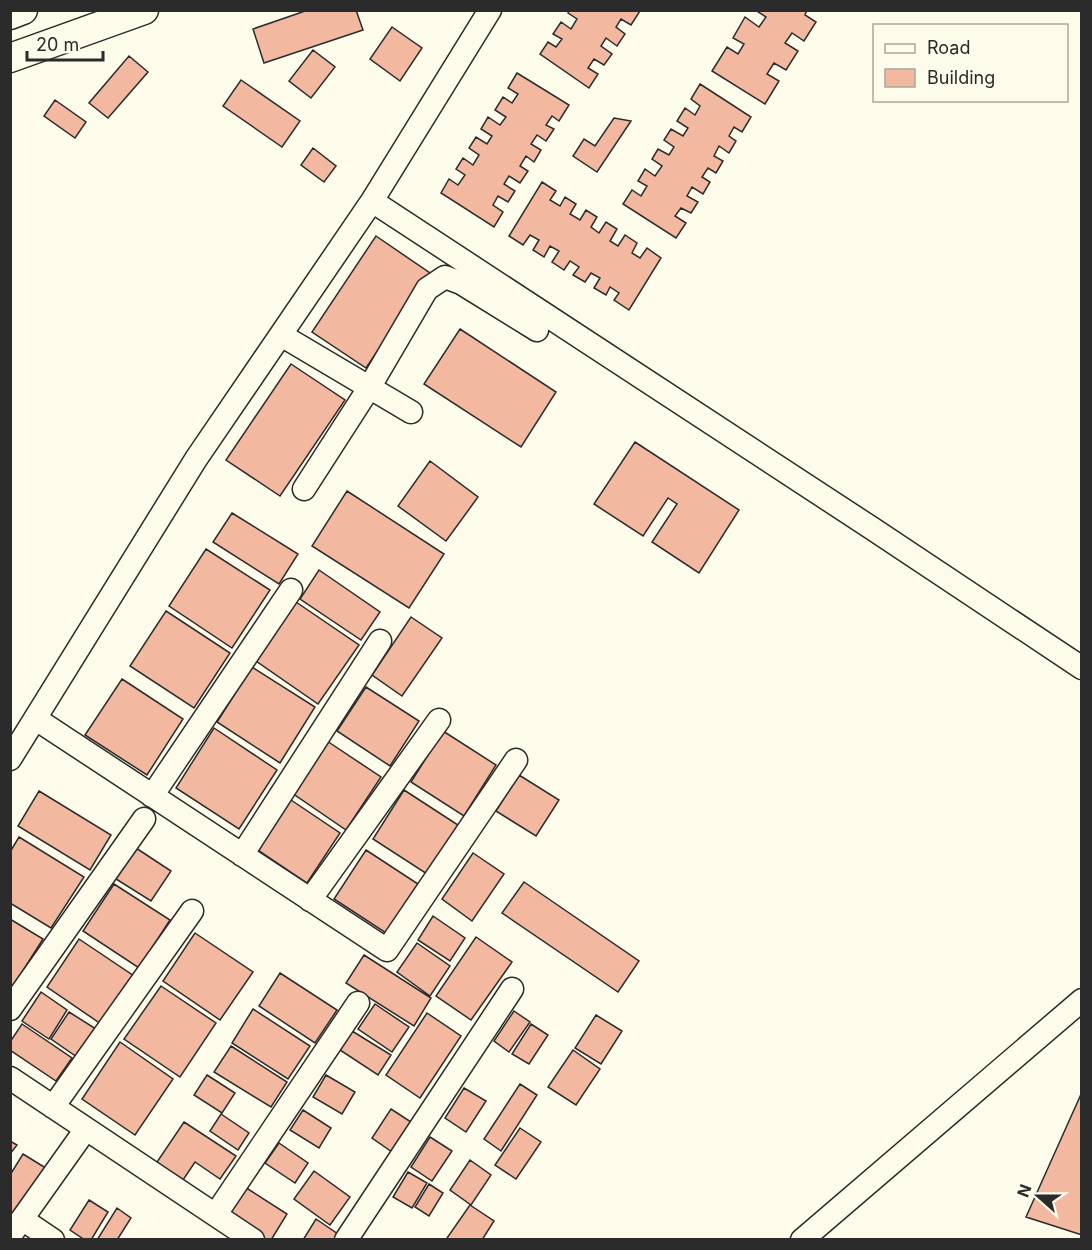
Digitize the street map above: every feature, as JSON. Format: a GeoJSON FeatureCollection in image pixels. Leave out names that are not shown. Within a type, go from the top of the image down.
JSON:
{"type":"FeatureCollection","features":[{"type":"Feature","properties":{"kind":"street"},"geometry":{"type":"LineString","coordinates":[[10,15],[23,10]]}},
{"type":"Feature","properties":{"kind":"street"},"geometry":{"type":"LineString","coordinates":[[10,58],[144,10]]}},
{"type":"Feature","properties":{"kind":"street"},"geometry":{"type":"LineString","coordinates":[[10,759],[196,459],[372,201],[490,10]]}},
{"type":"Feature","properties":{"kind":"street"},"geometry":{"type":"LineString","coordinates":[[372,201],[1082,668]]}},
{"type":"Feature","properties":{"kind":"street"},"geometry":{"type":"LineString","coordinates":[[304,489],[369,388],[427,289],[445,277],[461,283],[537,330]]}},
{"type":"Feature","properties":{"kind":"street"},"geometry":{"type":"LineString","coordinates":[[281,335],[411,412]]}},
{"type":"Feature","properties":{"kind":"street"},"geometry":{"type":"LineString","coordinates":[[152,796],[291,590]]}},
{"type":"Feature","properties":{"kind":"street"},"geometry":{"type":"LineString","coordinates":[[242,855],[380,641]]}},
{"type":"Feature","properties":{"kind":"street"},"geometry":{"type":"LineString","coordinates":[[36,719],[387,950],[516,760]]}},
{"type":"Feature","properties":{"kind":"street"},"geometry":{"type":"LineString","coordinates":[[310,900],[439,720]]}},
{"type":"Feature","properties":{"kind":"street"},"geometry":{"type":"LineString","coordinates":[[10,1009],[144,819]]}},
{"type":"Feature","properties":{"kind":"street"},"geometry":{"type":"LineString","coordinates":[[53,1107],[192,911]]}},
{"type":"Feature","properties":{"kind":"street"},"geometry":{"type":"LineString","coordinates":[[346,1239],[512,989]]}},
{"type":"Feature","properties":{"kind":"street"},"geometry":{"type":"LineString","coordinates":[[802,1239],[1082,1000]]}},
{"type":"Feature","properties":{"kind":"street"},"geometry":{"type":"LineString","coordinates":[[216,1214],[358,1003]]}},
{"type":"Feature","properties":{"kind":"street"},"geometry":{"type":"LineString","coordinates":[[10,1078],[253,1239]]}},
{"type":"Feature","properties":{"kind":"street"},"geometry":{"type":"LineString","coordinates":[[53,1239],[16,1228],[86,1128]]}},
{"type":"Feature","properties":{"kind":"building"},"geometry":{"type":"Polygon","coordinates":[[[308,10],[356,10],[363,30],[264,63],[253,29],[308,10]]]}},
{"type":"Feature","properties":{"kind":"building"},"geometry":{"type":"Polygon","coordinates":[[[569,10],[640,11],[631,25],[621,19],[616,27],[625,34],[617,46],[606,38],[601,46],[612,54],[604,65],[594,59],[588,68],[598,74],[589,88],[540,54],[548,42],[556,47],[562,39],[553,34],[561,22],[571,29],[577,19],[568,13],[569,10]]]}},
{"type":"Feature","properties":{"kind":"building"},"geometry":{"type":"Polygon","coordinates":[[[755,10],[807,10],[805,15],[816,22],[804,41],[792,33],[785,43],[798,51],[786,70],[774,63],[767,74],[779,81],[765,104],[712,71],[727,47],[738,54],[744,44],[733,38],[745,17],[759,27],[766,17],[755,10]]]}},
{"type":"Feature","properties":{"kind":"building"},"geometry":{"type":"Polygon","coordinates":[[[392,27],[422,48],[400,81],[370,59],[392,27]]]}},
{"type":"Feature","properties":{"kind":"building"},"geometry":{"type":"Polygon","coordinates":[[[313,50],[335,67],[311,98],[289,81],[313,50]]]}},
{"type":"Feature","properties":{"kind":"building"},"geometry":{"type":"Polygon","coordinates":[[[129,56],[148,72],[108,118],[89,103],[129,56]]]}},
{"type":"Feature","properties":{"kind":"building"},"geometry":{"type":"Polygon","coordinates":[[[517,73],[569,105],[559,121],[552,116],[546,125],[554,129],[546,141],[537,135],[531,144],[541,150],[534,162],[526,156],[520,166],[528,171],[520,183],[509,176],[504,184],[515,191],[508,202],[498,196],[493,205],[503,212],[494,227],[441,193],[449,179],[458,185],[465,175],[456,169],[463,158],[473,165],[479,155],[469,148],[476,137],[487,144],[492,136],[481,129],[488,117],[500,125],[506,117],[495,110],[503,97],[512,103],[518,94],[508,88],[517,73]]]}},
{"type":"Feature","properties":{"kind":"building"},"geometry":{"type":"Polygon","coordinates":[[[241,80],[300,121],[282,147],[223,106],[241,80]]]}},
{"type":"Feature","properties":{"kind":"building"},"geometry":{"type":"Polygon","coordinates":[[[700,84],[751,117],[742,132],[734,127],[729,136],[736,141],[729,153],[719,146],[714,156],[723,161],[716,173],[708,168],[702,177],[710,182],[703,194],[692,187],[687,196],[698,202],[691,213],[681,208],[675,216],[686,223],[676,238],[623,204],[632,190],[641,196],[647,186],[638,181],[645,169],[655,176],[662,166],[652,159],[658,149],[669,155],[674,147],[664,140],[671,129],[683,136],[688,128],[677,121],[685,108],[695,115],[700,106],[691,99],[700,84]]]}},
{"type":"Feature","properties":{"kind":"building"},"geometry":{"type":"Polygon","coordinates":[[[55,100],[86,122],[75,138],[44,116],[55,100]]]}},
{"type":"Feature","properties":{"kind":"building"},"geometry":{"type":"Polygon","coordinates":[[[614,118],[631,121],[597,172],[573,156],[584,139],[595,146],[614,118]]]}},
{"type":"Feature","properties":{"kind":"building"},"geometry":{"type":"Polygon","coordinates":[[[313,148],[336,166],[324,182],[301,165],[313,148]]]}},
{"type":"Feature","properties":{"kind":"building"},"geometry":{"type":"Polygon","coordinates":[[[542,182],[556,191],[550,200],[560,206],[565,197],[576,204],[570,214],[580,220],[586,210],[597,217],[591,227],[599,233],[606,222],[617,229],[610,241],[618,246],[625,235],[637,243],[632,253],[640,258],[647,248],[661,258],[629,310],[614,300],[619,293],[610,287],[606,295],[594,288],[600,278],[591,273],[585,282],[573,275],[579,267],[570,261],[564,270],[552,262],[559,251],[550,246],[544,257],[533,250],[539,240],[530,235],[523,245],[509,236],[542,182]]]}},
{"type":"Feature","properties":{"kind":"building"},"geometry":{"type":"Polygon","coordinates":[[[376,236],[430,273],[366,368],[312,332],[376,236]]]}},
{"type":"Feature","properties":{"kind":"building"},"geometry":{"type":"Polygon","coordinates":[[[460,329],[556,392],[521,447],[424,384],[460,329]]]}},
{"type":"Feature","properties":{"kind":"building"},"geometry":{"type":"Polygon","coordinates":[[[291,364],[345,400],[280,496],[226,460],[291,364]]]}},
{"type":"Feature","properties":{"kind":"building"},"geometry":{"type":"Polygon","coordinates":[[[635,442],[739,510],[699,573],[652,542],[677,504],[668,498],[643,536],[594,504],[635,442]]]}},
{"type":"Feature","properties":{"kind":"building"},"geometry":{"type":"Polygon","coordinates":[[[430,461],[478,497],[446,541],[398,506],[430,461]]]}},
{"type":"Feature","properties":{"kind":"building"},"geometry":{"type":"Polygon","coordinates":[[[347,491],[444,554],[409,608],[312,546],[347,491]]]}},
{"type":"Feature","properties":{"kind":"building"},"geometry":{"type":"Polygon","coordinates":[[[232,513],[298,554],[279,584],[213,542],[232,513]]]}},
{"type":"Feature","properties":{"kind":"building"},"geometry":{"type":"Polygon","coordinates":[[[206,549],[270,590],[232,648],[169,606],[206,549]]]}},
{"type":"Feature","properties":{"kind":"building"},"geometry":{"type":"Polygon","coordinates":[[[319,570],[380,612],[361,640],[300,599],[319,570]]]}},
{"type":"Feature","properties":{"kind":"building"},"geometry":{"type":"Polygon","coordinates":[[[296,602],[359,645],[318,704],[256,661],[296,602]]]}},
{"type":"Feature","properties":{"kind":"building"},"geometry":{"type":"Polygon","coordinates":[[[166,611],[230,653],[194,708],[130,666],[166,611]]]}},
{"type":"Feature","properties":{"kind":"building"},"geometry":{"type":"Polygon","coordinates":[[[411,617],[442,638],[402,696],[372,675],[411,617]]]}},
{"type":"Feature","properties":{"kind":"building"},"geometry":{"type":"Polygon","coordinates":[[[252,667],[315,707],[280,763],[217,722],[252,667]]]}},
{"type":"Feature","properties":{"kind":"building"},"geometry":{"type":"Polygon","coordinates":[[[122,679],[183,719],[147,775],[85,735],[122,679]]]}},
{"type":"Feature","properties":{"kind":"building"},"geometry":{"type":"Polygon","coordinates":[[[366,687],[419,721],[390,766],[337,731],[366,687]]]}},
{"type":"Feature","properties":{"kind":"building"},"geometry":{"type":"Polygon","coordinates":[[[214,728],[277,770],[239,829],[176,788],[214,728]]]}},
{"type":"Feature","properties":{"kind":"building"},"geometry":{"type":"Polygon","coordinates":[[[443,731],[496,765],[464,816],[411,782],[443,731]]]}},
{"type":"Feature","properties":{"kind":"building"},"geometry":{"type":"Polygon","coordinates":[[[327,741],[381,777],[346,830],[292,793],[327,741]]]}},
{"type":"Feature","properties":{"kind":"building"},"geometry":{"type":"Polygon","coordinates":[[[519,775],[559,800],[536,836],[496,811],[519,775]]]}},
{"type":"Feature","properties":{"kind":"building"},"geometry":{"type":"Polygon","coordinates":[[[404,790],[458,825],[427,874],[373,839],[404,790]]]}},
{"type":"Feature","properties":{"kind":"building"},"geometry":{"type":"Polygon","coordinates":[[[39,791],[111,835],[90,870],[18,826],[39,791]]]}},
{"type":"Feature","properties":{"kind":"building"},"geometry":{"type":"Polygon","coordinates":[[[288,798],[340,833],[307,883],[255,848],[288,798]]]}},
{"type":"Feature","properties":{"kind":"building"},"geometry":{"type":"Polygon","coordinates":[[[19,837],[84,877],[51,928],[10,903],[10,852],[19,837]]]}},
{"type":"Feature","properties":{"kind":"building"},"geometry":{"type":"Polygon","coordinates":[[[136,848],[171,871],[151,901],[116,879],[136,848]]]}},
{"type":"Feature","properties":{"kind":"building"},"geometry":{"type":"Polygon","coordinates":[[[366,850],[418,884],[386,933],[334,899],[366,850]]]}},
{"type":"Feature","properties":{"kind":"building"},"geometry":{"type":"Polygon","coordinates":[[[473,853],[504,874],[472,921],[442,899],[473,853]]]}},
{"type":"Feature","properties":{"kind":"building"},"geometry":{"type":"Polygon","coordinates":[[[524,882],[639,961],[618,992],[502,913],[524,882]]]}},
{"type":"Feature","properties":{"kind":"building"},"geometry":{"type":"Polygon","coordinates":[[[114,884],[170,920],[139,968],[83,931],[114,884]]]}},
{"type":"Feature","properties":{"kind":"building"},"geometry":{"type":"Polygon","coordinates":[[[433,916],[465,938],[450,961],[418,940],[433,916]]]}},
{"type":"Feature","properties":{"kind":"building"},"geometry":{"type":"Polygon","coordinates":[[[10,919],[43,939],[10,991],[10,919]]]}},
{"type":"Feature","properties":{"kind":"building"},"geometry":{"type":"Polygon","coordinates":[[[195,933],[253,972],[220,1020],[163,981],[195,933]]]}},
{"type":"Feature","properties":{"kind":"building"},"geometry":{"type":"Polygon","coordinates":[[[476,937],[512,962],[471,1020],[436,996],[476,937]]]}},
{"type":"Feature","properties":{"kind":"building"},"geometry":{"type":"Polygon","coordinates":[[[79,939],[134,976],[101,1024],[47,987],[79,939]]]}},
{"type":"Feature","properties":{"kind":"building"},"geometry":{"type":"Polygon","coordinates":[[[417,943],[450,966],[430,996],[397,972],[417,943]]]}},
{"type":"Feature","properties":{"kind":"building"},"geometry":{"type":"Polygon","coordinates":[[[364,955],[431,998],[414,1026],[346,983],[364,955]]]}},
{"type":"Feature","properties":{"kind":"building"},"geometry":{"type":"Polygon","coordinates":[[[280,973],[337,1010],[315,1043],[259,1006],[280,973]]]}},
{"type":"Feature","properties":{"kind":"building"},"geometry":{"type":"Polygon","coordinates":[[[161,986],[216,1023],[180,1077],[124,1039],[161,986]]]}},
{"type":"Feature","properties":{"kind":"building"},"geometry":{"type":"Polygon","coordinates":[[[41,992],[67,1010],[49,1039],[22,1021],[41,992]]]}},
{"type":"Feature","properties":{"kind":"building"},"geometry":{"type":"Polygon","coordinates":[[[375,1004],[409,1027],[392,1052],[358,1029],[375,1004]]]}},
{"type":"Feature","properties":{"kind":"building"},"geometry":{"type":"Polygon","coordinates":[[[253,1009],[310,1046],[288,1079],[232,1043],[253,1009]]]}},
{"type":"Feature","properties":{"kind":"building"},"geometry":{"type":"Polygon","coordinates":[[[514,1011],[530,1022],[509,1052],[494,1041],[514,1011]]]}},
{"type":"Feature","properties":{"kind":"building"},"geometry":{"type":"Polygon","coordinates":[[[69,1012],[96,1029],[77,1057],[51,1039],[69,1012]]]}},
{"type":"Feature","properties":{"kind":"building"},"geometry":{"type":"Polygon","coordinates":[[[427,1013],[461,1036],[420,1098],[386,1075],[427,1013]]]}},
{"type":"Feature","properties":{"kind":"building"},"geometry":{"type":"Polygon","coordinates":[[[596,1015],[622,1031],[601,1064],[575,1048],[596,1015]]]}},
{"type":"Feature","properties":{"kind":"building"},"geometry":{"type":"Polygon","coordinates":[[[22,1024],[72,1058],[56,1081],[10,1050],[10,1042],[22,1024]]]}},
{"type":"Feature","properties":{"kind":"building"},"geometry":{"type":"Polygon","coordinates":[[[531,1024],[548,1035],[529,1064],[512,1054],[531,1024]]]}},
{"type":"Feature","properties":{"kind":"building"},"geometry":{"type":"Polygon","coordinates":[[[352,1031],[391,1055],[378,1075],[340,1050],[352,1031]]]}},
{"type":"Feature","properties":{"kind":"building"},"geometry":{"type":"Polygon","coordinates":[[[120,1042],[173,1079],[135,1135],[82,1099],[120,1042]]]}},
{"type":"Feature","properties":{"kind":"building"},"geometry":{"type":"Polygon","coordinates":[[[231,1046],[287,1082],[271,1107],[214,1072],[231,1046]]]}},
{"type":"Feature","properties":{"kind":"building"},"geometry":{"type":"Polygon","coordinates":[[[573,1050],[600,1069],[576,1105],[548,1087],[573,1050]]]}},
{"type":"Feature","properties":{"kind":"building"},"geometry":{"type":"Polygon","coordinates":[[[207,1075],[235,1093],[222,1113],[194,1095],[207,1075]]]}},
{"type":"Feature","properties":{"kind":"building"},"geometry":{"type":"Polygon","coordinates":[[[326,1075],[355,1092],[342,1114],[313,1097],[326,1075]]]}},
{"type":"Feature","properties":{"kind":"building"},"geometry":{"type":"Polygon","coordinates":[[[520,1084],[537,1095],[501,1151],[484,1139],[520,1084]]]}},
{"type":"Feature","properties":{"kind":"building"},"geometry":{"type":"Polygon","coordinates":[[[464,1088],[486,1101],[466,1132],[445,1118],[464,1088]]]}},
{"type":"Feature","properties":{"kind":"building"},"geometry":{"type":"Polygon","coordinates":[[[1082,1092],[1082,1235],[1026,1217],[1082,1092]]]}},
{"type":"Feature","properties":{"kind":"building"},"geometry":{"type":"Polygon","coordinates":[[[391,1109],[411,1122],[392,1152],[372,1138],[391,1109]]]}},
{"type":"Feature","properties":{"kind":"building"},"geometry":{"type":"Polygon","coordinates":[[[303,1110],[331,1128],[319,1148],[290,1130],[303,1110]]]}},
{"type":"Feature","properties":{"kind":"building"},"geometry":{"type":"Polygon","coordinates":[[[221,1114],[249,1133],[238,1150],[210,1131],[221,1114]]]}},
{"type":"Feature","properties":{"kind":"building"},"geometry":{"type":"Polygon","coordinates":[[[184,1122],[236,1156],[220,1179],[195,1162],[181,1183],[155,1165],[184,1122]]]}},
{"type":"Feature","properties":{"kind":"building"},"geometry":{"type":"Polygon","coordinates":[[[520,1128],[541,1142],[516,1179],[495,1165],[520,1128]]]}},
{"type":"Feature","properties":{"kind":"building"},"geometry":{"type":"Polygon","coordinates":[[[430,1137],[452,1151],[432,1181],[411,1167],[430,1137]]]}},
{"type":"Feature","properties":{"kind":"building"},"geometry":{"type":"Polygon","coordinates":[[[10,1141],[17,1145],[10,1154],[10,1141]]]}},
{"type":"Feature","properties":{"kind":"building"},"geometry":{"type":"Polygon","coordinates":[[[279,1143],[308,1163],[295,1183],[265,1163],[279,1143]]]}},
{"type":"Feature","properties":{"kind":"building"},"geometry":{"type":"Polygon","coordinates":[[[23,1154],[49,1170],[10,1222],[10,1175],[23,1154]]]}},
{"type":"Feature","properties":{"kind":"building"},"geometry":{"type":"Polygon","coordinates":[[[470,1160],[491,1175],[471,1205],[450,1190],[470,1160]]]}},
{"type":"Feature","properties":{"kind":"building"},"geometry":{"type":"Polygon","coordinates":[[[314,1171],[350,1197],[330,1225],[294,1199],[314,1171]]]}},
{"type":"Feature","properties":{"kind":"building"},"geometry":{"type":"Polygon","coordinates":[[[408,1172],[427,1183],[412,1208],[393,1197],[408,1172]]]}},
{"type":"Feature","properties":{"kind":"building"},"geometry":{"type":"Polygon","coordinates":[[[429,1184],[443,1193],[429,1216],[415,1207],[429,1184]]]}},
{"type":"Feature","properties":{"kind":"building"},"geometry":{"type":"Polygon","coordinates":[[[245,1187],[287,1214],[271,1240],[263,1240],[226,1216],[245,1187]]]}},
{"type":"Feature","properties":{"kind":"building"},"geometry":{"type":"Polygon","coordinates":[[[89,1200],[108,1212],[91,1240],[85,1240],[70,1230],[89,1200]]]}},
{"type":"Feature","properties":{"kind":"building"},"geometry":{"type":"Polygon","coordinates":[[[470,1205],[494,1221],[482,1240],[450,1240],[447,1238],[470,1205]]]}},
{"type":"Feature","properties":{"kind":"building"},"geometry":{"type":"Polygon","coordinates":[[[117,1208],[131,1218],[117,1240],[97,1240],[117,1208]]]}},
{"type":"Feature","properties":{"kind":"building"},"geometry":{"type":"Polygon","coordinates":[[[316,1219],[338,1234],[335,1240],[303,1240],[316,1219]]]}}]}
